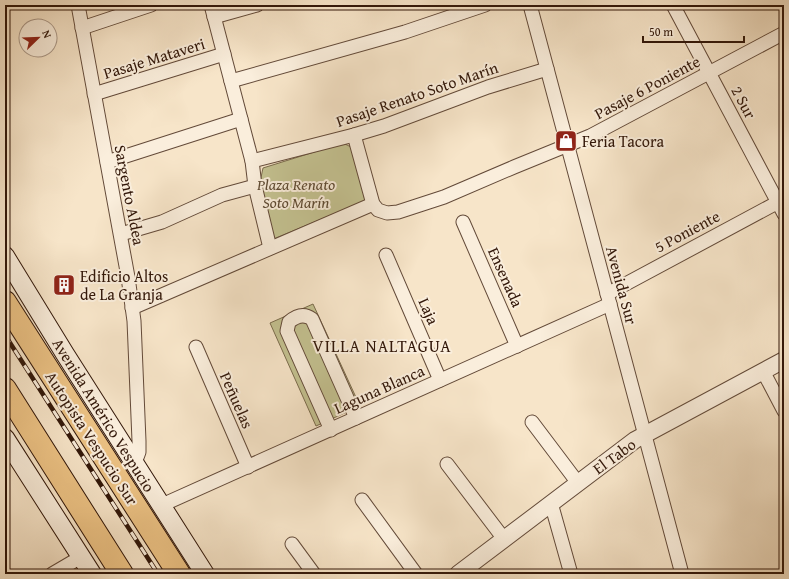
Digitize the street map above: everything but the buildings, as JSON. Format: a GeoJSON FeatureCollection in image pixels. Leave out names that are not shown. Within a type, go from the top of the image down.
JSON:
{"type":"FeatureCollection","features":[{"type":"Feature","properties":{"kind":"highway","name":"Autopista Vespucio Sur"},"geometry":{"type":"LineString","coordinates":[[5,302],[179,574]]}},
{"type":"Feature","properties":{"kind":"highway"},"geometry":{"type":"LineString","coordinates":[[5,389],[122,574]]}},
{"type":"Feature","properties":{"kind":"main road","name":"Avenida Américo Vespucio"},"geometry":{"type":"LineString","coordinates":[[5,256],[204,574]]}},
{"type":"Feature","properties":{"kind":"main road"},"geometry":{"type":"LineString","coordinates":[[5,438],[92,574]]}},
{"type":"Feature","properties":{"kind":"street","name":"Sargento Aldea"},"geometry":{"type":"LineString","coordinates":[[78,5],[121,234],[132,308],[139,445],[139,452],[135,463]]}},
{"type":"Feature","properties":{"kind":"street"},"geometry":{"type":"LineString","coordinates":[[82,28],[151,5]]}},
{"type":"Feature","properties":{"kind":"street","name":"Pasaje Mataveri"},"geometry":{"type":"LineString","coordinates":[[212,11],[257,5]]}},
{"type":"Feature","properties":{"kind":"street"},"geometry":{"type":"LineString","coordinates":[[231,82],[406,32],[485,5]]}},
{"type":"Feature","properties":{"kind":"street","name":"Avenida Sur"},"geometry":{"type":"LineString","coordinates":[[530,5],[682,574]]}},
{"type":"Feature","properties":{"kind":"street","name":"2 Sur"},"geometry":{"type":"LineString","coordinates":[[673,5],[709,73],[781,201],[784,214]]}},
{"type":"Feature","properties":{"kind":"street"},"geometry":{"type":"LineString","coordinates":[[212,11],[252,161],[255,186],[270,248]]}},
{"type":"Feature","properties":{"kind":"street","name":"Pasaje 6 Poniente"},"geometry":{"type":"LineString","coordinates":[[373,204],[378,210],[387,214],[430,202],[567,146],[590,136],[784,33]]}},
{"type":"Feature","properties":{"kind":"street","name":"Pasaje Mataveri"},"geometry":{"type":"LineString","coordinates":[[94,94],[224,54]]}},
{"type":"Feature","properties":{"kind":"street","name":"Pasaje Renato Soto Marín"},"geometry":{"type":"LineString","coordinates":[[252,161],[354,135],[401,121],[488,87],[547,69]]}},
{"type":"Feature","properties":{"kind":"street"},"geometry":{"type":"LineString","coordinates":[[107,162],[241,119]]}},
{"type":"Feature","properties":{"kind":"street"},"geometry":{"type":"LineString","coordinates":[[132,308],[373,204],[354,135]]}},
{"type":"Feature","properties":{"kind":"street"},"geometry":{"type":"LineString","coordinates":[[121,234],[162,222],[216,197],[255,186]]}},
{"type":"Feature","properties":{"kind":"street","name":"5 Poniente"},"geometry":{"type":"LineString","coordinates":[[608,299],[781,201]]}},
{"type":"Feature","properties":{"kind":"street","name":"Ensenada"},"geometry":{"type":"LineString","coordinates":[[463,222],[517,346]]}},
{"type":"Feature","properties":{"kind":"street","name":"Laja"},"geometry":{"type":"LineString","coordinates":[[386,255],[440,380]]}},
{"type":"Feature","properties":{"kind":"street","name":"Laguna Blanca"},"geometry":{"type":"LineString","coordinates":[[162,506],[517,346],[608,299]]}},
{"type":"Feature","properties":{"kind":"street"},"geometry":{"type":"LineString","coordinates":[[331,430],[287,331],[288,325],[292,320],[304,315],[308,316],[314,322],[356,418]]}},
{"type":"Feature","properties":{"kind":"street","name":"Peñuelas"},"geometry":{"type":"LineString","coordinates":[[196,347],[248,467]]}},
{"type":"Feature","properties":{"kind":"street","name":"El Tabo"},"geometry":{"type":"LineString","coordinates":[[465,572],[504,539],[644,434],[784,360]]}},
{"type":"Feature","properties":{"kind":"street"},"geometry":{"type":"LineString","coordinates":[[763,371],[784,411]]}},
{"type":"Feature","properties":{"kind":"street"},"geometry":{"type":"LineString","coordinates":[[532,422],[578,483]]}},
{"type":"Feature","properties":{"kind":"street"},"geometry":{"type":"LineString","coordinates":[[447,464],[504,539]]}},
{"type":"Feature","properties":{"kind":"street"},"geometry":{"type":"LineString","coordinates":[[362,500],[416,574]]}},
{"type":"Feature","properties":{"kind":"street"},"geometry":{"type":"LineString","coordinates":[[551,503],[571,574]]}},
{"type":"Feature","properties":{"kind":"street"},"geometry":{"type":"LineString","coordinates":[[292,544],[314,574]]}},
{"type":"Feature","properties":{"kind":"street"},"geometry":{"type":"LineString","coordinates":[[52,574],[81,557]]}},
{"type":"Feature","properties":{"kind":"green space","name":"Plaza Renato Soto Marín"},"geometry":{"type":"Polygon","coordinates":[[[343,143],[355,149],[365,201],[271,240],[259,187],[263,168],[343,143]]]}},
{"type":"Feature","properties":{"kind":"green space"},"geometry":{"type":"Polygon","coordinates":[[[313,304],[360,406],[316,426],[270,323],[313,304]]]}},
{"type":"Feature","properties":{"kind":"railway"},"geometry":{"type":"LineString","coordinates":[[5,335],[158,574]]}},
{"type":"Feature","properties":{"kind":"place","name":"Feria Tacora"},"geometry":{"type":"Point","coordinates":[566,141]}},
{"type":"Feature","properties":{"kind":"place","name":"Edificio Altos de La Granja"},"geometry":{"type":"Point","coordinates":[64,285]}},
{"type":"Feature","properties":{"kind":"district","name":"VILLA NALTAGUA"},"geometry":{"type":"Point","coordinates":[382,346]}}]}
